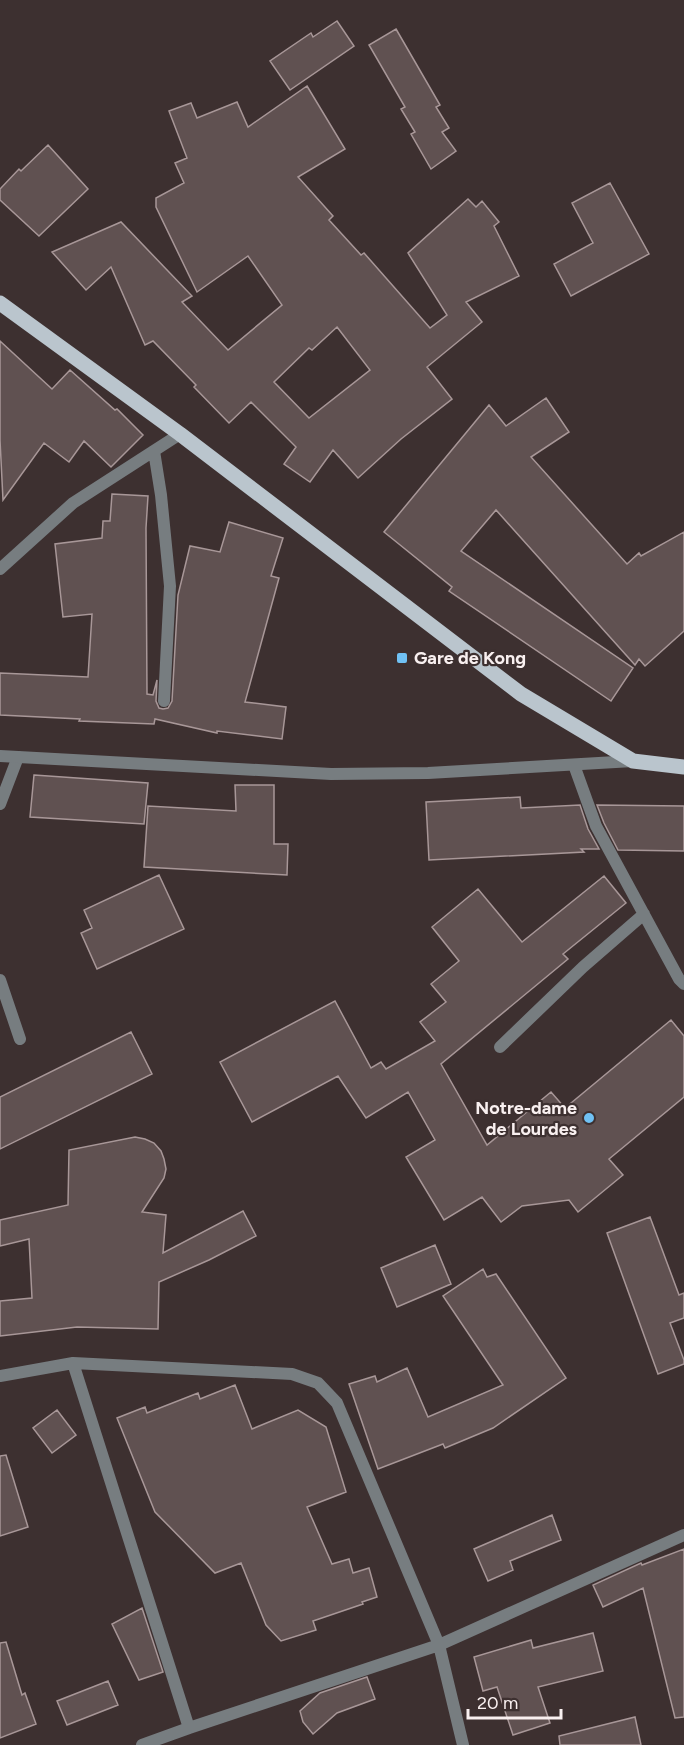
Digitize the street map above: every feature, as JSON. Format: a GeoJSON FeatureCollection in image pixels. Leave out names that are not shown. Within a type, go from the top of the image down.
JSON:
{"type":"FeatureCollection","features":[{"type":"Feature","properties":{"kind":"main road"},"geometry":{"type":"LineString","coordinates":[[0,303],[180,434],[522,694],[633,762],[684,767]]}},
{"type":"Feature","properties":{"kind":"street"},"geometry":{"type":"LineString","coordinates":[[0,569],[74,503],[180,434]]}},
{"type":"Feature","properties":{"kind":"street"},"geometry":{"type":"LineString","coordinates":[[154,451],[170,586],[164,701]]}},
{"type":"Feature","properties":{"kind":"street"},"geometry":{"type":"LineString","coordinates":[[0,756],[331,774],[428,773],[633,762]]}},
{"type":"Feature","properties":{"kind":"street"},"geometry":{"type":"LineString","coordinates":[[0,804],[18,757]]}},
{"type":"Feature","properties":{"kind":"street"},"geometry":{"type":"LineString","coordinates":[[574,765],[596,826],[679,979],[684,984]]}},
{"type":"Feature","properties":{"kind":"street"},"geometry":{"type":"LineString","coordinates":[[500,1047],[583,967],[644,914]]}},
{"type":"Feature","properties":{"kind":"street"},"geometry":{"type":"LineString","coordinates":[[0,980],[20,1039]]}},
{"type":"Feature","properties":{"kind":"street"},"geometry":{"type":"LineString","coordinates":[[0,1376],[73,1363],[292,1374],[318,1383],[338,1403],[439,1645],[463,1745]]}},
{"type":"Feature","properties":{"kind":"street"},"geometry":{"type":"LineString","coordinates":[[73,1363],[189,1728]]}},
{"type":"Feature","properties":{"kind":"street"},"geometry":{"type":"LineString","coordinates":[[142,1745],[174,1739],[189,1728],[439,1645],[684,1535]]}},
{"type":"Feature","properties":{"kind":"building"},"geometry":{"type":"Polygon","coordinates":[[[337,21],[354,46],[290,90],[270,61],[311,33],[313,37],[337,21]]]}},
{"type":"Feature","properties":{"kind":"building"},"geometry":{"type":"Polygon","coordinates":[[[396,29],[440,105],[436,107],[449,128],[442,132],[456,151],[431,169],[411,134],[415,132],[401,109],[405,107],[369,45],[396,29]]]}},
{"type":"Feature","properties":{"kind":"building"},"geometry":{"type":"Polygon","coordinates":[[[307,86],[345,149],[298,177],[333,216],[329,220],[361,255],[364,253],[430,328],[447,315],[408,253],[468,199],[476,207],[482,201],[499,222],[494,226],[519,276],[466,302],[482,322],[427,367],[452,399],[401,439],[358,478],[333,450],[310,482],[284,464],[296,447],[251,402],[229,423],[153,341],[145,345],[111,267],[86,290],[52,252],[121,222],[192,296],[182,302],[228,350],[282,305],[248,256],[197,292],[156,207],[156,198],[184,183],[175,163],[187,158],[169,111],[191,103],[197,118],[237,102],[248,127],[307,86]],[[337,327],[312,350],[309,348],[274,382],[309,418],[370,370],[337,327]]]}},
{"type":"Feature","properties":{"kind":"building"},"geometry":{"type":"Polygon","coordinates":[[[48,145],[88,189],[39,236],[0,200],[0,189],[19,169],[21,171],[48,145]]]}},
{"type":"Feature","properties":{"kind":"building"},"geometry":{"type":"Polygon","coordinates":[[[610,183],[649,254],[571,296],[554,264],[593,243],[572,203],[610,183]]]}},
{"type":"Feature","properties":{"kind":"building"},"geometry":{"type":"Polygon","coordinates":[[[0,341],[52,389],[70,370],[115,410],[117,409],[143,435],[111,467],[84,441],[69,462],[44,443],[3,500],[0,440],[0,341]]]}},
{"type":"Feature","properties":{"kind":"building"},"geometry":{"type":"Polygon","coordinates":[[[546,398],[569,432],[531,457],[627,564],[639,553],[641,556],[684,532],[684,631],[645,666],[639,659],[635,665],[496,510],[461,551],[633,668],[611,701],[449,591],[452,587],[384,532],[489,405],[506,426],[546,398]]]}},
{"type":"Feature","properties":{"kind":"building"},"geometry":{"type":"Polygon","coordinates":[[[112,494],[148,496],[146,528],[147,694],[153,695],[157,680],[156,701],[159,708],[168,708],[172,701],[178,595],[190,546],[220,552],[229,522],[283,538],[271,576],[279,578],[245,702],[286,707],[282,739],[217,731],[217,733],[155,719],[154,724],[0,715],[0,673],[88,677],[92,614],[63,617],[55,544],[102,538],[103,521],[110,521],[112,494]]]}},
{"type":"Feature","properties":{"kind":"building"},"geometry":{"type":"Polygon","coordinates":[[[34,775],[148,783],[144,824],[30,817],[34,775]]]}},
{"type":"Feature","properties":{"kind":"building"},"geometry":{"type":"Polygon","coordinates":[[[235,785],[274,785],[274,844],[288,844],[287,875],[144,867],[148,806],[236,811],[235,785]]]}},
{"type":"Feature","properties":{"kind":"building"},"geometry":{"type":"Polygon","coordinates":[[[520,797],[521,808],[580,805],[588,829],[599,849],[581,849],[584,852],[429,860],[426,802],[520,797]]]}},
{"type":"Feature","properties":{"kind":"building"},"geometry":{"type":"Polygon","coordinates":[[[597,805],[684,806],[684,851],[618,850],[597,805]]]}},
{"type":"Feature","properties":{"kind":"building"},"geometry":{"type":"Polygon","coordinates":[[[159,875],[184,929],[97,969],[81,933],[92,928],[84,910],[159,875]]]}},
{"type":"Feature","properties":{"kind":"building"},"geometry":{"type":"Polygon","coordinates":[[[604,876],[626,903],[563,954],[568,959],[441,1064],[487,1145],[551,1092],[565,1108],[671,1020],[684,1036],[684,1097],[609,1159],[623,1175],[578,1212],[569,1200],[522,1206],[501,1222],[482,1197],[444,1220],[406,1157],[435,1140],[408,1092],[366,1118],[338,1076],[252,1122],[220,1062],[335,1001],[371,1068],[381,1062],[386,1069],[435,1041],[420,1022],[446,1002],[431,984],[459,961],[432,927],[478,889],[522,942],[604,876]]]}},
{"type":"Feature","properties":{"kind":"building"},"geometry":{"type":"Polygon","coordinates":[[[131,1032],[152,1074],[0,1149],[0,1097],[131,1032]]]}},
{"type":"Feature","properties":{"kind":"building"},"geometry":{"type":"Polygon","coordinates":[[[135,1137],[154,1143],[164,1159],[166,1169],[164,1178],[142,1212],[166,1215],[163,1253],[243,1211],[256,1236],[159,1282],[158,1329],[77,1327],[0,1336],[0,1301],[32,1298],[29,1239],[0,1246],[0,1220],[68,1205],[69,1150],[135,1137]]]}},
{"type":"Feature","properties":{"kind":"building"},"geometry":{"type":"Polygon","coordinates":[[[650,1217],[679,1295],[684,1293],[684,1318],[670,1323],[684,1364],[658,1374],[607,1233],[650,1217]]]}},
{"type":"Feature","properties":{"kind":"building"},"geometry":{"type":"Polygon","coordinates":[[[435,1245],[451,1284],[397,1307],[381,1268],[435,1245]]]}},
{"type":"Feature","properties":{"kind":"building"},"geometry":{"type":"Polygon","coordinates":[[[483,1269],[487,1277],[496,1274],[566,1378],[493,1428],[445,1448],[443,1444],[378,1469],[349,1384],[375,1376],[377,1382],[407,1368],[428,1417],[503,1385],[443,1296],[483,1269]]]}},
{"type":"Feature","properties":{"kind":"building"},"geometry":{"type":"Polygon","coordinates":[[[235,1385],[252,1429],[298,1410],[326,1427],[346,1492],[307,1507],[332,1564],[349,1559],[353,1573],[369,1568],[377,1597],[313,1621],[316,1630],[281,1641],[266,1625],[241,1563],[215,1573],[155,1512],[117,1418],[145,1407],[147,1413],[198,1393],[200,1399],[235,1385]]]}},
{"type":"Feature","properties":{"kind":"building"},"geometry":{"type":"Polygon","coordinates":[[[57,1410],[76,1435],[52,1453],[33,1428],[57,1410]]]}},
{"type":"Feature","properties":{"kind":"building"},"geometry":{"type":"Polygon","coordinates":[[[6,1455],[28,1527],[0,1536],[0,1456],[6,1455]]]}},
{"type":"Feature","properties":{"kind":"building"},"geometry":{"type":"Polygon","coordinates":[[[552,1515],[561,1540],[510,1561],[513,1570],[488,1581],[474,1549],[552,1515]]]}},
{"type":"Feature","properties":{"kind":"building"},"geometry":{"type":"Polygon","coordinates":[[[684,1549],[684,1717],[675,1718],[643,1588],[603,1607],[593,1585],[641,1563],[642,1565],[684,1549]]]}},
{"type":"Feature","properties":{"kind":"building"},"geometry":{"type":"Polygon","coordinates":[[[142,1608],[163,1672],[139,1680],[112,1624],[142,1608]]]}},
{"type":"Feature","properties":{"kind":"building"},"geometry":{"type":"Polygon","coordinates":[[[593,1633],[603,1671],[538,1687],[550,1723],[513,1735],[497,1687],[483,1691],[474,1657],[531,1640],[533,1648],[593,1633]]]}},
{"type":"Feature","properties":{"kind":"building"},"geometry":{"type":"Polygon","coordinates":[[[6,1642],[22,1695],[25,1693],[36,1724],[0,1738],[0,1643],[6,1642]]]}},
{"type":"Feature","properties":{"kind":"building"},"geometry":{"type":"Polygon","coordinates":[[[367,1677],[375,1699],[337,1713],[313,1734],[303,1722],[300,1711],[320,1693],[367,1677]]]}},
{"type":"Feature","properties":{"kind":"building"},"geometry":{"type":"Polygon","coordinates":[[[108,1681],[118,1705],[67,1725],[57,1701],[108,1681]]]}},
{"type":"Feature","properties":{"kind":"building"},"geometry":{"type":"Polygon","coordinates":[[[635,1717],[641,1745],[560,1745],[559,1736],[635,1717]]]}},
{"type":"Feature","properties":{"kind":"place","name":"Gare de Kong"},"geometry":{"type":"Point","coordinates":[402,658]}},
{"type":"Feature","properties":{"kind":"place","name":"Notre-dame de Lourdes"},"geometry":{"type":"Point","coordinates":[589,1118]}}]}
